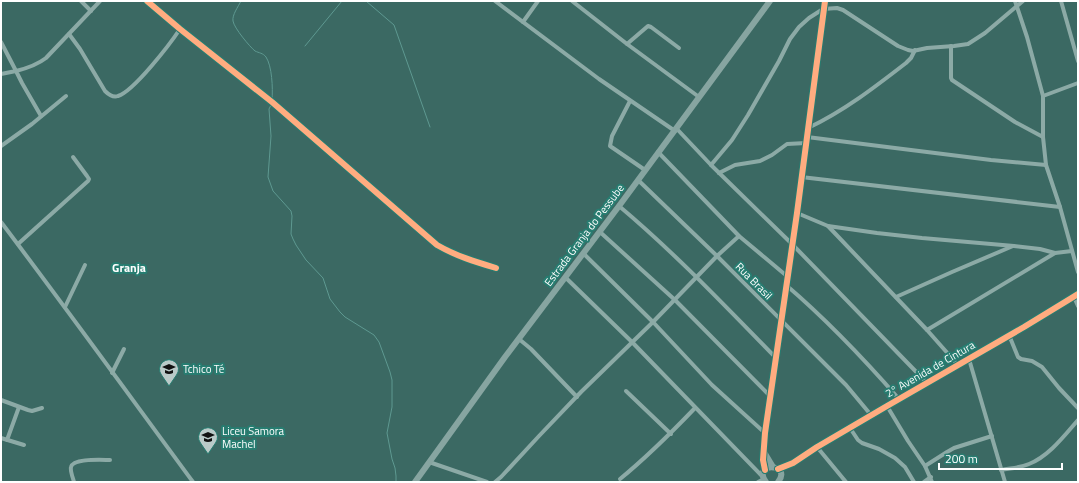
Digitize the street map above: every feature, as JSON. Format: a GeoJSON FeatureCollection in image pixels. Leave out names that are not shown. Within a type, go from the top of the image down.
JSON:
{"type":"FeatureCollection","features":[{"type":"Feature","properties":{"kind":"street"},"geometry":{"type":"LineString","coordinates":[[81,1],[91,11]]}},
{"type":"Feature","properties":{"kind":"street"},"geometry":{"type":"LineString","coordinates":[[1,74],[30,67],[46,58],[100,1]]}},
{"type":"Feature","properties":{"kind":"street"},"geometry":{"type":"LineString","coordinates":[[147,1],[180,30],[272,102],[437,244],[448,251],[496,268]]}},
{"type":"Feature","properties":{"kind":"street"},"geometry":{"type":"LineString","coordinates":[[495,1],[599,80],[675,130],[792,244],[927,383]]}},
{"type":"Feature","properties":{"kind":"street"},"geometry":{"type":"LineString","coordinates":[[523,22],[538,1]]}},
{"type":"Feature","properties":{"kind":"street"},"geometry":{"type":"LineString","coordinates":[[572,1],[699,97]]}},
{"type":"Feature","properties":{"kind":"street","name":"Estrada Granja do Pessube"},"geometry":{"type":"LineString","coordinates":[[417,482],[429,462],[519,338],[620,206],[658,152],[770,1]]}},
{"type":"Feature","properties":{"kind":"street"},"geometry":{"type":"LineString","coordinates":[[763,477],[765,433],[782,322],[825,1]]}},
{"type":"Feature","properties":{"kind":"street"},"geometry":{"type":"LineString","coordinates":[[1015,1],[1027,37],[1043,96],[1043,137],[1046,165],[1060,207],[1078,272]]}},
{"type":"Feature","properties":{"kind":"street"},"geometry":{"type":"LineString","coordinates":[[711,165],[732,140],[748,115],[790,39],[799,27],[823,9],[837,8],[843,10],[898,46],[908,50],[915,50],[968,44],[985,33],[1023,1]]}},
{"type":"Feature","properties":{"kind":"street"},"geometry":{"type":"LineString","coordinates":[[1061,1],[1078,61]]}},
{"type":"Feature","properties":{"kind":"street"},"geometry":{"type":"LineString","coordinates":[[627,44],[648,26],[679,48]]}},
{"type":"Feature","properties":{"kind":"street"},"geometry":{"type":"LineString","coordinates":[[69,34],[80,49],[105,91],[112,96],[118,96],[130,88],[180,30]]}},
{"type":"Feature","properties":{"kind":"street"},"geometry":{"type":"LineString","coordinates":[[1,42],[41,116]]}},
{"type":"Feature","properties":{"kind":"street"},"geometry":{"type":"LineString","coordinates":[[951,46],[952,80],[1015,122],[1043,137]]}},
{"type":"Feature","properties":{"kind":"street"},"geometry":{"type":"LineString","coordinates":[[808,128],[825,120],[872,89],[906,63],[911,58],[915,50]]}},
{"type":"Feature","properties":{"kind":"street"},"geometry":{"type":"LineString","coordinates":[[1043,96],[1078,83]]}},
{"type":"Feature","properties":{"kind":"street"},"geometry":{"type":"LineString","coordinates":[[1,146],[66,96]]}},
{"type":"Feature","properties":{"kind":"street"},"geometry":{"type":"LineString","coordinates":[[630,101],[612,136],[610,146],[645,170]]}},
{"type":"Feature","properties":{"kind":"street"},"geometry":{"type":"LineString","coordinates":[[719,173],[734,165],[760,161],[772,155],[787,144],[807,140],[1046,165]]}},
{"type":"Feature","properties":{"kind":"street"},"geometry":{"type":"LineString","coordinates":[[658,152],[739,236],[788,277]]}},
{"type":"Feature","properties":{"kind":"street"},"geometry":{"type":"LineString","coordinates":[[18,244],[88,181],[89,179],[73,157]]}},
{"type":"Feature","properties":{"kind":"street"},"geometry":{"type":"LineString","coordinates":[[801,177],[1060,207]]}},
{"type":"Feature","properties":{"kind":"street","name":"Rua Brasil"},"geometry":{"type":"LineString","coordinates":[[638,180],[717,256],[846,385],[871,415]]}},
{"type":"Feature","properties":{"kind":"street"},"geometry":{"type":"LineString","coordinates":[[620,206],[697,278],[776,358]]}},
{"type":"Feature","properties":{"kind":"street"},"geometry":{"type":"LineString","coordinates":[[797,213],[828,226],[922,238],[1040,249],[1055,253],[1072,252]]}},
{"type":"Feature","properties":{"kind":"street"},"geometry":{"type":"LineString","coordinates":[[1,222],[193,482]]}},
{"type":"Feature","properties":{"kind":"street"},"geometry":{"type":"LineString","coordinates":[[828,226],[927,330],[958,365]]}},
{"type":"Feature","properties":{"kind":"street"},"geometry":{"type":"LineString","coordinates":[[600,232],[675,300],[771,397]]}},
{"type":"Feature","properties":{"kind":"street"},"geometry":{"type":"LineString","coordinates":[[495,482],[577,397],[697,278],[717,256],[739,236]]}},
{"type":"Feature","properties":{"kind":"street"},"geometry":{"type":"LineString","coordinates":[[896,298],[952,272],[1014,246]]}},
{"type":"Feature","properties":{"kind":"street"},"geometry":{"type":"LineString","coordinates":[[583,253],[653,322],[712,385],[765,433]]}},
{"type":"Feature","properties":{"kind":"street"},"geometry":{"type":"LineString","coordinates":[[927,330],[1055,253]]}},
{"type":"Feature","properties":{"kind":"street"},"geometry":{"type":"LineString","coordinates":[[65,307],[84,265]]}},
{"type":"Feature","properties":{"kind":"street"},"geometry":{"type":"LineString","coordinates":[[565,277],[632,342],[763,477]]}},
{"type":"Feature","properties":{"kind":"street"},"geometry":{"type":"LineString","coordinates":[[786,285],[805,301],[866,361],[899,398]]}},
{"type":"Feature","properties":{"kind":"street"},"geometry":{"type":"LineString","coordinates":[[1076,295],[1078,306]]}},
{"type":"Feature","properties":{"kind":"street","name":"2° Avenida de Cintura"},"geometry":{"type":"LineString","coordinates":[[793,463],[899,398],[1009,336],[1076,295]]}},
{"type":"Feature","properties":{"kind":"street"},"geometry":{"type":"LineString","coordinates":[[1009,336],[1018,357],[1042,366],[1059,388],[1078,408]]}},
{"type":"Feature","properties":{"kind":"street"},"geometry":{"type":"LineString","coordinates":[[519,338],[577,397]]}},
{"type":"Feature","properties":{"kind":"street"},"geometry":{"type":"LineString","coordinates":[[112,373],[124,349]]}},
{"type":"Feature","properties":{"kind":"street"},"geometry":{"type":"LineString","coordinates":[[969,359],[1005,482]]}},
{"type":"Feature","properties":{"kind":"street"},"geometry":{"type":"LineString","coordinates":[[626,391],[671,434]]}},
{"type":"Feature","properties":{"kind":"street"},"geometry":{"type":"LineString","coordinates":[[1,400],[32,411],[42,408]]}},
{"type":"Feature","properties":{"kind":"street"},"geometry":{"type":"LineString","coordinates":[[887,406],[925,466],[932,482]]}},
{"type":"Feature","properties":{"kind":"street"},"geometry":{"type":"LineString","coordinates":[[7,440],[19,407]]}},
{"type":"Feature","properties":{"kind":"street"},"geometry":{"type":"LineString","coordinates":[[620,479],[671,434],[695,408]]}},
{"type":"Feature","properties":{"kind":"street"},"geometry":{"type":"LineString","coordinates":[[1001,470],[1019,467],[1037,460],[1058,442],[1078,420]]}},
{"type":"Feature","properties":{"kind":"street"},"geometry":{"type":"LineString","coordinates":[[850,428],[858,440],[862,443],[895,458],[905,467],[914,482]]}},
{"type":"Feature","properties":{"kind":"street"},"geometry":{"type":"LineString","coordinates":[[925,466],[954,448],[992,436]]}},
{"type":"Feature","properties":{"kind":"street"},"geometry":{"type":"LineString","coordinates":[[1,438],[24,445]]}},
{"type":"Feature","properties":{"kind":"street"},"geometry":{"type":"LineString","coordinates":[[817,447],[846,482]]}},
{"type":"Feature","properties":{"kind":"street"},"geometry":{"type":"LineString","coordinates":[[764,452],[775,468],[780,472],[779,480]]}},
{"type":"Feature","properties":{"kind":"street"},"geometry":{"type":"LineString","coordinates":[[74,482],[71,470],[72,464],[80,461],[110,460]]}},
{"type":"Feature","properties":{"kind":"street"},"geometry":{"type":"LineString","coordinates":[[429,462],[487,482]]}},
{"type":"Feature","properties":{"kind":"street"},"geometry":{"type":"LineString","coordinates":[[763,477],[768,468],[775,468],[793,463]]}},
{"type":"Feature","properties":{"kind":"street"},"geometry":{"type":"LineString","coordinates":[[779,480],[793,463]]}},
{"type":"Feature","properties":{"kind":"street"},"geometry":{"type":"LineString","coordinates":[[924,482],[930,477]]}},
{"type":"Feature","properties":{"kind":"waterway"},"geometry":{"type":"LineString","coordinates":[[241,1],[234,14],[233,21],[239,33],[250,46],[255,51],[265,56],[268,61],[272,77],[272,100]]}},
{"type":"Feature","properties":{"kind":"waterway"},"geometry":{"type":"LineString","coordinates":[[305,46],[342,1]]}},
{"type":"Feature","properties":{"kind":"waterway"},"geometry":{"type":"LineString","coordinates":[[366,1],[394,25],[430,127]]}},
{"type":"Feature","properties":{"kind":"waterway"},"geometry":{"type":"LineString","coordinates":[[272,103],[269,109],[271,136],[268,177],[273,191],[291,211],[291,234],[293,239],[306,260],[323,278],[330,299],[340,312],[345,317],[374,335],[379,342],[390,372],[392,380],[392,407],[387,433],[395,468],[396,482]]}},
{"type":"Feature","properties":{"kind":"cycle path"},"geometry":{"type":"LineString","coordinates":[[147,1],[272,102],[437,245],[459,256],[496,268]]}},
{"type":"Feature","properties":{"kind":"cycle path"},"geometry":{"type":"LineString","coordinates":[[765,470],[763,460],[765,433],[797,213],[825,1]]}},
{"type":"Feature","properties":{"kind":"cycle path"},"geometry":{"type":"LineString","coordinates":[[778,469],[793,463],[817,447],[1078,294]]}},
{"type":"Feature","properties":{"kind":"place","name":"Tchico Té"},"geometry":{"type":"Point","coordinates":[169,386]}},
{"type":"Feature","properties":{"kind":"place","name":"Liceu Samora Machel"},"geometry":{"type":"Point","coordinates":[208,454]}},
{"type":"Feature","properties":{"kind":"district","name":"Granja"},"geometry":{"type":"Point","coordinates":[129,268]}}]}
